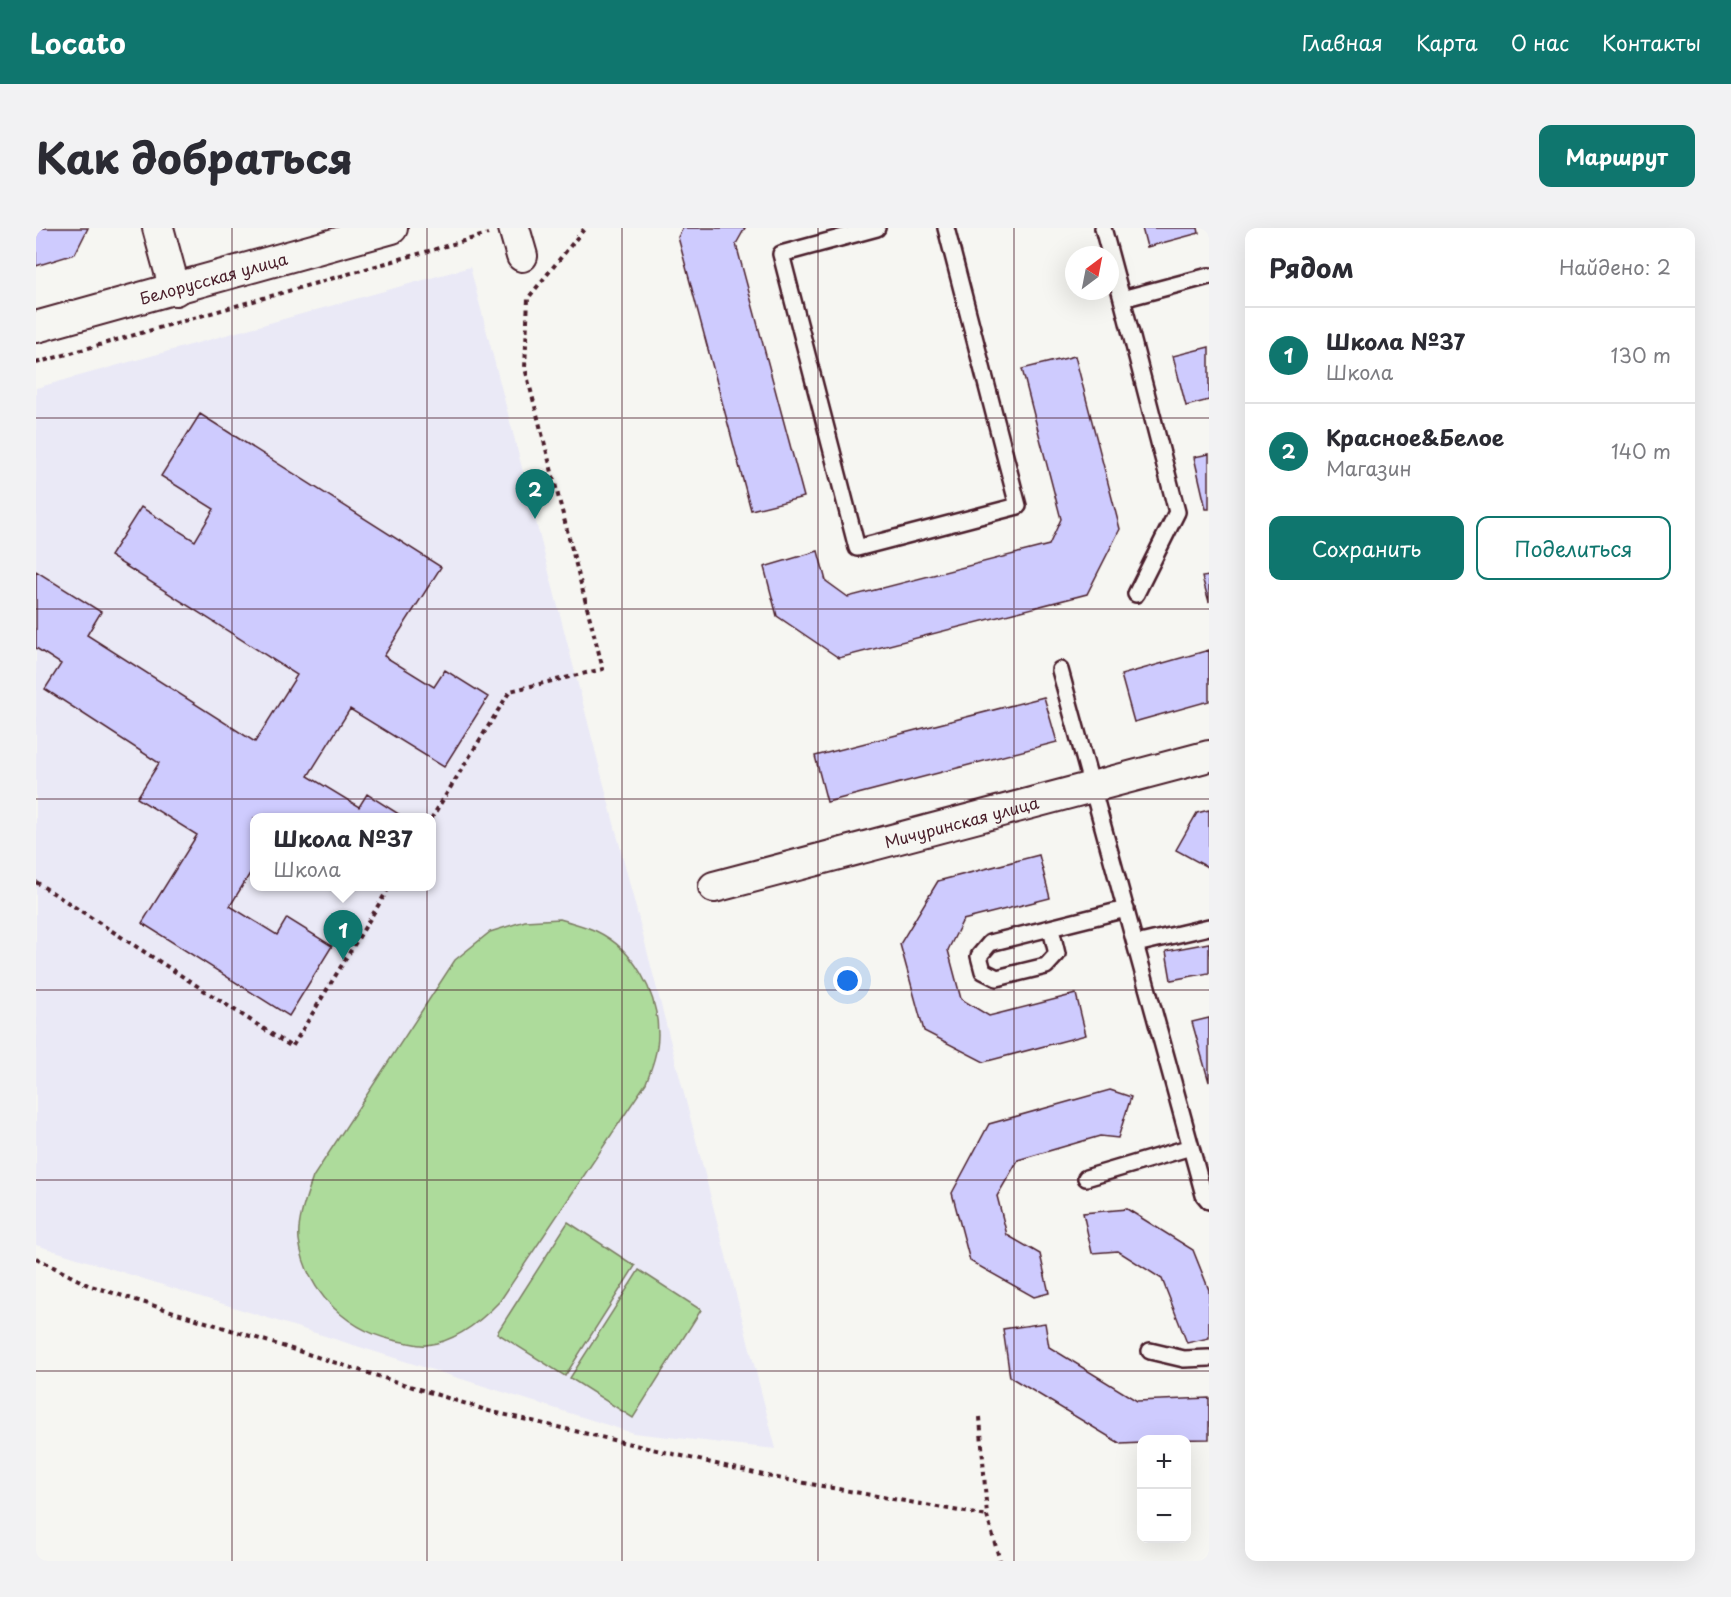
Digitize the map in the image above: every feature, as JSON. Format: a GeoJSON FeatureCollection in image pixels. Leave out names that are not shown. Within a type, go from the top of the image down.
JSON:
{"type":"FeatureCollection","features":[{"type":"Feature","properties":{"kind":"street"},"geometry":{"type":"LineString","coordinates":[[158,228],[175,290]]}},
{"type":"Feature","properties":{"kind":"street","name":"Белорусская улица"},"geometry":{"type":"LineString","coordinates":[[36,327],[392,228]]}},
{"type":"Feature","properties":{"kind":"street","name":"Мичуринская улица"},"geometry":{"type":"LineString","coordinates":[[714,887],[1209,756]]}},
{"type":"Feature","properties":{"kind":"lane"},"geometry":{"type":"LineString","coordinates":[[877,228],[781,255],[857,548],[1018,506],[946,228]]}},
{"type":"Feature","properties":{"kind":"lane"},"geometry":{"type":"LineString","coordinates":[[1103,228],[1177,512],[1136,594]]}},
{"type":"Feature","properties":{"kind":"lane"},"geometry":{"type":"LineString","coordinates":[[1122,299],[1209,276]]}},
{"type":"Feature","properties":{"kind":"lane"},"geometry":{"type":"LineString","coordinates":[[1060,670],[1204,1195],[1209,1200]]}},
{"type":"Feature","properties":{"kind":"lane"},"geometry":{"type":"LineString","coordinates":[[1051,929],[1057,954],[1046,966],[997,978],[983,971],[979,956],[990,943],[1126,909]]}},
{"type":"Feature","properties":{"kind":"lane"},"geometry":{"type":"LineString","coordinates":[[1136,944],[1209,927]]}},
{"type":"Feature","properties":{"kind":"lane"},"geometry":{"type":"LineString","coordinates":[[1086,1178],[1191,1147]]}},
{"type":"Feature","properties":{"kind":"lane"},"geometry":{"type":"LineString","coordinates":[[1150,1351],[1184,1359],[1209,1358]]}},
{"type":"Feature","properties":{"kind":"path"},"geometry":{"type":"LineString","coordinates":[[436,813],[510,691],[603,669],[525,368],[528,298],[585,228]]}},
{"type":"Feature","properties":{"kind":"path"},"geometry":{"type":"LineString","coordinates":[[36,363],[511,238]]}},
{"type":"Feature","properties":{"kind":"path"},"geometry":{"type":"LineString","coordinates":[[36,882],[291,1047],[387,891]]}},
{"type":"Feature","properties":{"kind":"path"},"geometry":{"type":"LineString","coordinates":[[36,1258],[88,1285],[489,1411],[772,1477],[987,1516]]}},
{"type":"Feature","properties":{"kind":"path"},"geometry":{"type":"LineString","coordinates":[[980,1417],[987,1516],[1000,1561]]}},
{"type":"Feature","properties":{"kind":"shaded area"},"geometry":{"type":"Polygon","coordinates":[[[470,267],[776,1449],[633,1433],[36,1245],[36,388],[470,267]]]}},
{"type":"Feature","properties":{"kind":"green space"},"geometry":{"type":"Polygon","coordinates":[[[560,919],[592,929],[610,939],[622,949],[641,974],[654,1003],[658,1034],[656,1053],[646,1083],[500,1301],[485,1316],[448,1340],[426,1345],[384,1338],[366,1330],[334,1308],[321,1294],[303,1260],[299,1232],[303,1208],[313,1177],[455,960],[490,932],[525,921],[560,919]]]}},
{"type":"Feature","properties":{"kind":"green space"},"geometry":{"type":"Polygon","coordinates":[[[568,1222],[635,1266],[565,1376],[497,1333],[568,1222]]]}},
{"type":"Feature","properties":{"kind":"green space"},"geometry":{"type":"Polygon","coordinates":[[[639,1270],[701,1310],[633,1418],[570,1378],[639,1270]]]}},
{"type":"Feature","properties":{"kind":"building"},"geometry":{"type":"Polygon","coordinates":[[[36,228],[88,228],[75,254],[36,266],[36,228]]]}},
{"type":"Feature","properties":{"kind":"building"},"geometry":{"type":"Polygon","coordinates":[[[683,228],[745,228],[736,244],[804,497],[751,510],[678,237],[683,228]]]}},
{"type":"Feature","properties":{"kind":"building"},"geometry":{"type":"Polygon","coordinates":[[[1142,228],[1198,228],[1199,233],[1147,247],[1142,228]]]}},
{"type":"Feature","properties":{"kind":"building"},"geometry":{"type":"Polygon","coordinates":[[[1209,347],[1209,400],[1186,406],[1173,356],[1209,347]]]}},
{"type":"Feature","properties":{"kind":"building"},"geometry":{"type":"Polygon","coordinates":[[[1075,356],[1120,529],[1087,594],[839,658],[777,616],[764,567],[818,551],[826,581],[848,597],[1049,545],[1061,519],[1022,369],[1075,356]]]}},
{"type":"Feature","properties":{"kind":"building"},"geometry":{"type":"Polygon","coordinates":[[[200,414],[441,567],[384,656],[434,687],[445,670],[488,697],[444,767],[350,709],[308,776],[359,807],[367,794],[397,813],[250,813],[250,874],[230,906],[277,935],[287,918],[332,946],[289,1016],[142,923],[197,835],[137,798],[159,763],[45,689],[61,664],[36,648],[36,571],[101,612],[87,635],[255,742],[297,675],[110,556],[141,507],[195,541],[214,509],[161,476],[200,414]]]}},
{"type":"Feature","properties":{"kind":"building"},"geometry":{"type":"Polygon","coordinates":[[[1209,454],[1209,509],[1206,509],[1194,457],[1209,454]]]}},
{"type":"Feature","properties":{"kind":"building"},"geometry":{"type":"Polygon","coordinates":[[[1209,576],[1209,602],[1202,577],[1209,576]]]}},
{"type":"Feature","properties":{"kind":"building"},"geometry":{"type":"Polygon","coordinates":[[[1209,650],[1209,701],[1134,722],[1121,675],[1209,650]]]}},
{"type":"Feature","properties":{"kind":"building"},"geometry":{"type":"Polygon","coordinates":[[[1044,697],[1057,742],[827,802],[815,756],[1044,697]]]}},
{"type":"Feature","properties":{"kind":"building"},"geometry":{"type":"Polygon","coordinates":[[[1209,810],[1209,868],[1176,850],[1197,813],[1209,810]]]}},
{"type":"Feature","properties":{"kind":"building"},"geometry":{"type":"Polygon","coordinates":[[[1039,855],[1050,898],[963,920],[948,950],[961,999],[989,1016],[1076,994],[1086,1035],[984,1062],[924,1031],[900,944],[938,881],[1039,855]]]}},
{"type":"Feature","properties":{"kind":"building"},"geometry":{"type":"Polygon","coordinates":[[[1209,943],[1209,973],[1171,980],[1166,951],[1209,943]]]}},
{"type":"Feature","properties":{"kind":"building"},"geometry":{"type":"Polygon","coordinates":[[[1209,1018],[1209,1082],[1192,1022],[1209,1018]]]}},
{"type":"Feature","properties":{"kind":"building"},"geometry":{"type":"Polygon","coordinates":[[[1110,1090],[1131,1097],[1118,1138],[1100,1136],[1018,1160],[997,1196],[1007,1235],[1040,1254],[1049,1293],[1034,1297],[970,1261],[952,1193],[989,1124],[1110,1090]]]}},
{"type":"Feature","properties":{"kind":"building"},"geometry":{"type":"Polygon","coordinates":[[[1127,1209],[1193,1250],[1209,1290],[1209,1338],[1187,1343],[1162,1279],[1118,1251],[1092,1253],[1083,1213],[1127,1209]]]}},
{"type":"Feature","properties":{"kind":"building"},"geometry":{"type":"Polygon","coordinates":[[[1045,1323],[1049,1347],[1137,1401],[1209,1398],[1209,1439],[1191,1439],[1191,1435],[1137,1435],[1137,1443],[1121,1444],[1010,1377],[1003,1329],[1045,1323]]]}},
{"type":"Feature","properties":{"kind":"place","name":"Красное&Белое"},"geometry":{"type":"Point","coordinates":[535,519]}},
{"type":"Feature","properties":{"kind":"place","name":"Школа №37"},"geometry":{"type":"Point","coordinates":[343,960]}}]}
